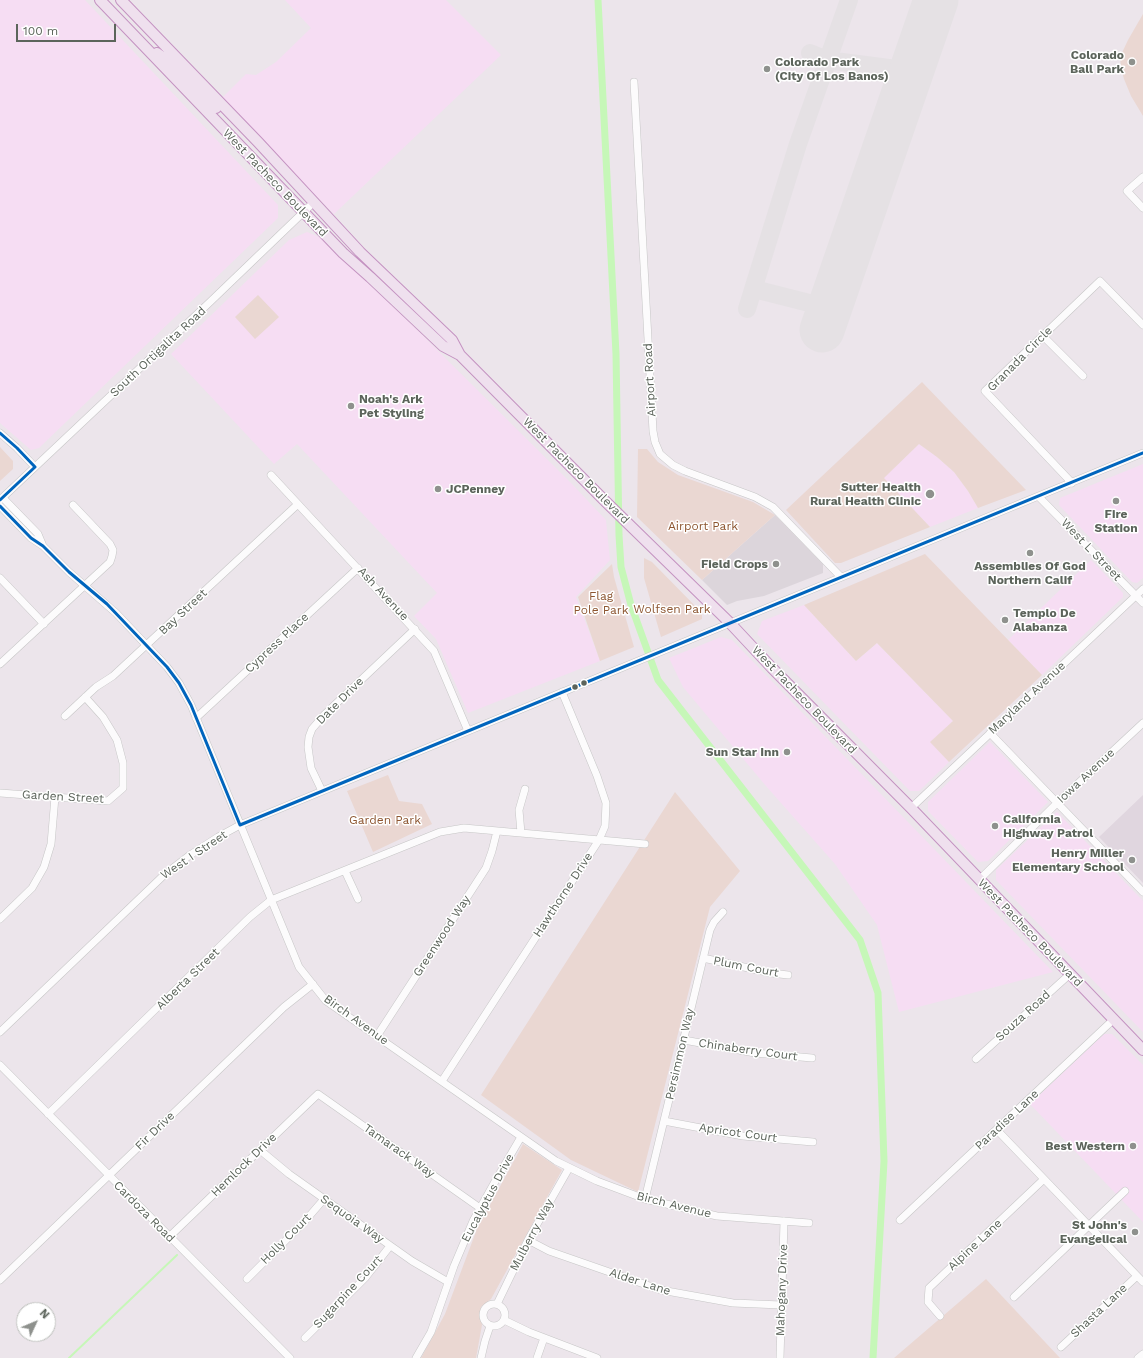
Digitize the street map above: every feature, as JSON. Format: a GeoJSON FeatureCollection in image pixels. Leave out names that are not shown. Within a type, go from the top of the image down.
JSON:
{"type":"FeatureCollection","features":[{"type":"Feature","properties":{"kind":"highway","name":"West Pacheco Boulevard"},"geometry":{"type":"LineString","coordinates":[[100,0],[343,254],[370,277],[443,346],[460,355]]}},
{"type":"Feature","properties":{"kind":"highway","name":"West Pacheco Boulevard"},"geometry":{"type":"LineString","coordinates":[[121,0],[372,264],[452,340],[460,355],[606,502],[730,623],[772,668],[911,808],[1143,1050]]}},
{"type":"Feature","properties":{"kind":"highway"},"geometry":{"type":"LineString","coordinates":[[129,31],[170,63],[224,115],[227,116],[231,114]]}},
{"type":"Feature","properties":{"kind":"street","name":"Airport Road"},"geometry":{"type":"LineString","coordinates":[[634,82],[653,431],[660,454],[685,471],[755,496],[773,507],[841,578]]}},
{"type":"Feature","properties":{"kind":"street"},"geometry":{"type":"LineString","coordinates":[[1143,176],[1127,191],[1143,208]]}},
{"type":"Feature","properties":{"kind":"street","name":"South Ortigalita Road"},"geometry":{"type":"LineString","coordinates":[[2,499],[314,202]]}},
{"type":"Feature","properties":{"kind":"street","name":"Granada Circle"},"geometry":{"type":"LineString","coordinates":[[1072,483],[984,391],[1100,281],[1143,325]]}},
{"type":"Feature","properties":{"kind":"street"},"geometry":{"type":"LineString","coordinates":[[1043,336],[1083,376]]}},
{"type":"Feature","properties":{"kind":"street"},"geometry":{"type":"LineString","coordinates":[[0,434],[17,448],[35,467]]}},
{"type":"Feature","properties":{"kind":"street","name":"West I Street"},"geometry":{"type":"LineString","coordinates":[[0,1032],[164,875],[190,855],[240,825],[1143,453]]}},
{"type":"Feature","properties":{"kind":"street","name":"Ash Avenue"},"geometry":{"type":"LineString","coordinates":[[271,475],[434,651],[468,731]]}},
{"type":"Feature","properties":{"kind":"street","name":"West L Street"},"geometry":{"type":"LineString","coordinates":[[1039,497],[1143,603]]}},
{"type":"Feature","properties":{"kind":"street","name":"Birch Avenue"},"geometry":{"type":"LineString","coordinates":[[2,499],[38,534],[43,546]]}},
{"type":"Feature","properties":{"kind":"street"},"geometry":{"type":"LineString","coordinates":[[0,664],[110,562],[112,553],[110,544],[73,504]]}},
{"type":"Feature","properties":{"kind":"street","name":"Bay Street"},"geometry":{"type":"LineString","coordinates":[[65,716],[96,687],[113,676],[146,646],[298,504]]}},
{"type":"Feature","properties":{"kind":"street","name":"Birch Avenue"},"geometry":{"type":"LineString","coordinates":[[0,506],[31,538],[43,546],[68,572],[107,604],[167,667],[179,683],[191,704],[299,966],[326,1001],[556,1161],[597,1181],[645,1200],[718,1216],[809,1223]]}},
{"type":"Feature","properties":{"kind":"street","name":"Cypress Place"},"geometry":{"type":"LineString","coordinates":[[196,718],[358,568]]}},
{"type":"Feature","properties":{"kind":"street"},"geometry":{"type":"LineString","coordinates":[[0,578],[44,624]]}},
{"type":"Feature","properties":{"kind":"street","name":"Maryland Avenue"},"geometry":{"type":"LineString","coordinates":[[911,808],[1143,589]]}},
{"type":"Feature","properties":{"kind":"street","name":"Date Drive"},"geometry":{"type":"LineString","coordinates":[[322,791],[311,768],[308,747],[309,736],[312,729],[324,714],[415,629]]}},
{"type":"Feature","properties":{"kind":"street","name":"Hawthorne Drive"},"geometry":{"type":"LineString","coordinates":[[442,1082],[599,840],[605,826],[606,803],[597,776],[562,692]]}},
{"type":"Feature","properties":{"kind":"street","name":"Garden Street"},"geometry":{"type":"LineString","coordinates":[[0,793],[108,801],[123,788],[123,763],[117,740],[103,717],[85,697]]}},
{"type":"Feature","properties":{"kind":"street","name":"Iowa Avenue"},"geometry":{"type":"LineString","coordinates":[[979,880],[1057,803],[1143,723]]}},
{"type":"Feature","properties":{"kind":"street"},"geometry":{"type":"LineString","coordinates":[[990,733],[1143,892]]}},
{"type":"Feature","properties":{"kind":"street"},"geometry":{"type":"LineString","coordinates":[[521,833],[518,810],[525,789]]}},
{"type":"Feature","properties":{"kind":"street"},"geometry":{"type":"LineString","coordinates":[[0,919],[32,888],[44,867],[51,844],[55,797]]}},
{"type":"Feature","properties":{"kind":"street","name":"Alberta Street"},"geometry":{"type":"LineString","coordinates":[[48,1114],[250,917],[272,900],[440,832],[464,828],[645,844]]}},
{"type":"Feature","properties":{"kind":"street","name":"Greenwood Way"},"geometry":{"type":"LineString","coordinates":[[377,1036],[486,868],[492,851],[496,831]]}},
{"type":"Feature","properties":{"kind":"street"},"geometry":{"type":"LineString","coordinates":[[345,871],[358,898]]}},
{"type":"Feature","properties":{"kind":"street","name":"Persimmon Way"},"geometry":{"type":"LineString","coordinates":[[645,1200],[710,930],[714,922],[723,912]]}},
{"type":"Feature","properties":{"kind":"street","name":"Plum Court"},"geometry":{"type":"LineString","coordinates":[[703,958],[771,973],[788,975]]}},
{"type":"Feature","properties":{"kind":"street","name":"Souza Road"},"geometry":{"type":"LineString","coordinates":[[976,1059],[1070,974]]}},
{"type":"Feature","properties":{"kind":"street","name":"Fir Drive"},"geometry":{"type":"LineString","coordinates":[[0,1280],[284,1007],[313,984]]}},
{"type":"Feature","properties":{"kind":"street","name":"Paradise Lane"},"geometry":{"type":"LineString","coordinates":[[900,1220],[1114,1020]]}},
{"type":"Feature","properties":{"kind":"street","name":"Chinaberry Court"},"geometry":{"type":"LineString","coordinates":[[684,1040],[755,1053],[812,1058]]}},
{"type":"Feature","properties":{"kind":"street","name":"Cardoza Road"},"geometry":{"type":"LineString","coordinates":[[0,1066],[290,1358]]}},
{"type":"Feature","properties":{"kind":"street","name":"Hemlock Drive"},"geometry":{"type":"LineString","coordinates":[[169,1237],[318,1094]]}},
{"type":"Feature","properties":{"kind":"street","name":"Tamarack Way"},"geometry":{"type":"LineString","coordinates":[[318,1094],[480,1208]]}},
{"type":"Feature","properties":{"kind":"street","name":"Apricot Court"},"geometry":{"type":"LineString","coordinates":[[664,1121],[743,1136],[813,1142]]}},
{"type":"Feature","properties":{"kind":"street"},"geometry":{"type":"LineString","coordinates":[[997,1130],[1143,1282]]}},
{"type":"Feature","properties":{"kind":"street","name":"Eucalyptus Drive"},"geometry":{"type":"LineString","coordinates":[[416,1358],[431,1332],[448,1282],[480,1208],[521,1137]]}},
{"type":"Feature","properties":{"kind":"street","name":"Sequoia Way"},"geometry":{"type":"LineString","coordinates":[[260,1150],[283,1170],[390,1246],[425,1270],[448,1282]]}},
{"type":"Feature","properties":{"kind":"street","name":"Mulberry Way"},"geometry":{"type":"LineString","coordinates":[[497,1304],[528,1240],[570,1168]]}},
{"type":"Feature","properties":{"kind":"street","name":"Alpine Lane"},"geometry":{"type":"LineString","coordinates":[[940,1316],[928,1302],[929,1288],[1044,1179]]}},
{"type":"Feature","properties":{"kind":"street"},"geometry":{"type":"LineString","coordinates":[[1014,1297],[1125,1191]]}},
{"type":"Feature","properties":{"kind":"street","name":"Holly Court"},"geometry":{"type":"LineString","coordinates":[[247,1278],[305,1221],[324,1199]]}},
{"type":"Feature","properties":{"kind":"street","name":"Mahogany Drive"},"geometry":{"type":"LineString","coordinates":[[780,1358],[784,1221]]}},
{"type":"Feature","properties":{"kind":"street","name":"Alder Lane"},"geometry":{"type":"LineString","coordinates":[[528,1240],[549,1250],[660,1290],[733,1303],[782,1305]]}},
{"type":"Feature","properties":{"kind":"street","name":"Sugarpine Court"},"geometry":{"type":"LineString","coordinates":[[305,1338],[365,1278],[390,1246]]}},
{"type":"Feature","properties":{"kind":"street","name":"Shasta Lane"},"geometry":{"type":"LineString","coordinates":[[1061,1347],[1137,1276]]}},
{"type":"Feature","properties":{"kind":"street"},"geometry":{"type":"LineString","coordinates":[[497,1304],[503,1309],[505,1316],[504,1320],[502,1324],[490,1326],[484,1321],[482,1316],[484,1309],[488,1305],[497,1304]]}},
{"type":"Feature","properties":{"kind":"street"},"geometry":{"type":"LineString","coordinates":[[504,1320],[544,1338],[597,1358]]}},
{"type":"Feature","properties":{"kind":"street"},"geometry":{"type":"LineString","coordinates":[[481,1358],[490,1326]]}},
{"type":"Feature","properties":{"kind":"street"},"geometry":{"type":"LineString","coordinates":[[537,1358],[544,1338]]}},
{"type":"Feature","properties":{"kind":"street"},"geometry":{"type":"LineString","coordinates":[[1138,1358],[1143,1354]]}},
{"type":"Feature","properties":{"kind":"shaded area"},"geometry":{"type":"Polygon","coordinates":[[[0,0],[85,0],[278,205],[278,218],[39,448],[31,450],[0,423],[0,0]]]}},
{"type":"Feature","properties":{"kind":"shaded area"},"geometry":{"type":"Polygon","coordinates":[[[285,0],[446,0],[501,55],[334,214],[221,99],[246,74],[256,75],[276,62],[311,28],[285,0]]]}},
{"type":"Feature","properties":{"kind":"shaded area"},"geometry":{"type":"Polygon","coordinates":[[[307,232],[319,237],[416,329],[571,483],[606,520],[610,560],[576,597],[600,661],[468,713],[436,639],[414,616],[437,593],[297,444],[274,464],[171,354],[289,240],[307,232]]]}},
{"type":"Feature","properties":{"kind":"shaded area"},"geometry":{"type":"Polygon","coordinates":[[[919,444],[954,472],[978,508],[930,527],[883,478],[919,444]]]}},
{"type":"Feature","properties":{"kind":"shaded area"},"geometry":{"type":"Polygon","coordinates":[[[1143,464],[1143,578],[1137,583],[1132,582],[1059,505],[1060,498],[1143,464]]]}},
{"type":"Feature","properties":{"kind":"shaded area"},"geometry":{"type":"Polygon","coordinates":[[[775,515],[823,564],[823,573],[764,596],[737,601],[727,605],[702,580],[775,515]]]}},
{"type":"Feature","properties":{"kind":"shaded area"},"geometry":{"type":"Polygon","coordinates":[[[1091,560],[1123,593],[1123,597],[1042,675],[1008,640],[1091,560]]]}},
{"type":"Feature","properties":{"kind":"shaded area"},"geometry":{"type":"Polygon","coordinates":[[[804,605],[856,661],[877,643],[953,721],[931,742],[949,762],[919,791],[910,791],[757,634],[762,621],[804,605]]]}},
{"type":"Feature","properties":{"kind":"shaded area"},"geometry":{"type":"Polygon","coordinates":[[[721,637],[732,640],[1053,972],[899,1012],[877,925],[835,864],[766,786],[683,687],[669,658],[721,637]]]}},
{"type":"Feature","properties":{"kind":"shaded area"},"geometry":{"type":"Polygon","coordinates":[[[990,742],[1048,802],[988,861],[978,862],[928,811],[928,802],[990,742]]]}},
{"type":"Feature","properties":{"kind":"shaded area","name":"Henry Miller Elementary School"},"geometry":{"type":"Polygon","coordinates":[[[1143,795],[1143,883],[1099,837],[1143,795]]]}},
{"type":"Feature","properties":{"kind":"shaded area"},"geometry":{"type":"Polygon","coordinates":[[[1057,812],[1143,901],[1143,1032],[996,880],[996,870],[1057,812]]]}},
{"type":"Feature","properties":{"kind":"shaded area"},"geometry":{"type":"Polygon","coordinates":[[[1104,1034],[1112,1034],[1143,1065],[1143,1222],[1030,1104],[1104,1034]]]}},
{"type":"Feature","properties":{"kind":"green space","name":"Colorado Ball Park"},"geometry":{"type":"Polygon","coordinates":[[[1143,14],[1143,116],[1131,96],[1124,79],[1120,57],[1143,14]]]}},
{"type":"Feature","properties":{"kind":"green space"},"geometry":{"type":"Polygon","coordinates":[[[258,295],[279,317],[255,339],[235,317],[258,295]]]}},
{"type":"Feature","properties":{"kind":"green space"},"geometry":{"type":"Polygon","coordinates":[[[922,382],[1026,490],[978,508],[954,472],[919,444],[884,478],[930,527],[841,563],[835,563],[786,510],[922,382]]]}},
{"type":"Feature","properties":{"kind":"green space"},"geometry":{"type":"Polygon","coordinates":[[[0,447],[13,461],[13,469],[0,481],[0,447]]]}},
{"type":"Feature","properties":{"kind":"green space","name":"Airport Park"},"geometry":{"type":"Polygon","coordinates":[[[638,449],[647,449],[658,462],[678,475],[753,502],[775,515],[702,580],[637,517],[638,449]]]}},
{"type":"Feature","properties":{"kind":"green space"},"geometry":{"type":"Polygon","coordinates":[[[925,554],[1042,675],[949,762],[930,742],[953,721],[877,643],[856,661],[804,605],[925,554]]]}},
{"type":"Feature","properties":{"kind":"green space","name":"Wolfsen Park"},"geometry":{"type":"Polygon","coordinates":[[[644,558],[652,562],[702,613],[702,619],[661,637],[644,578],[644,558]]]}},
{"type":"Feature","properties":{"kind":"green space","name":"Flag Pole Park"},"geometry":{"type":"Polygon","coordinates":[[[612,564],[614,577],[634,647],[600,661],[578,597],[612,564]]]}},
{"type":"Feature","properties":{"kind":"green space","name":"Garden Park"},"geometry":{"type":"Polygon","coordinates":[[[388,775],[399,801],[422,804],[432,824],[373,852],[347,791],[388,775]]]}},
{"type":"Feature","properties":{"kind":"green space"},"geometry":{"type":"Polygon","coordinates":[[[675,792],[740,871],[710,907],[638,1192],[571,1160],[481,1095],[675,792]]]}},
{"type":"Feature","properties":{"kind":"green space"},"geometry":{"type":"Polygon","coordinates":[[[523,1144],[562,1170],[491,1299],[481,1307],[480,1313],[482,1325],[476,1358],[421,1358],[445,1314],[477,1229],[523,1144]]]}},
{"type":"Feature","properties":{"kind":"green space"},"geometry":{"type":"Polygon","coordinates":[[[986,1279],[1060,1358],[894,1358],[986,1279]]]}},
{"type":"Feature","properties":{"kind":"waterway"},"geometry":{"type":"LineString","coordinates":[[598,0],[616,354],[619,535],[621,567],[631,605],[658,680],[860,940],[878,993],[884,1161],[873,1358]]}},
{"type":"Feature","properties":{"kind":"waterway"},"geometry":{"type":"LineString","coordinates":[[69,1358],[177,1255]]}},
{"type":"Feature","properties":{"kind":"taxiway"},"geometry":{"type":"LineString","coordinates":[[747,309],[798,144],[849,0]]}},
{"type":"Feature","properties":{"kind":"taxiway"},"geometry":{"type":"LineString","coordinates":[[810,53],[827,60],[912,71]]}},
{"type":"Feature","properties":{"kind":"taxiway"},"geometry":{"type":"LineString","coordinates":[[754,289],[829,308]]}},
{"type":"Feature","properties":{"kind":"runway"},"geometry":{"type":"LineString","coordinates":[[822,330],[936,0]]}},
{"type":"Feature","properties":{"kind":"transit line"},"geometry":{"type":"LineString","coordinates":[[0,433],[35,467],[0,500]]}},
{"type":"Feature","properties":{"kind":"transit line"},"geometry":{"type":"LineString","coordinates":[[0,506],[31,538],[43,546],[69,572],[107,604],[167,667],[179,683],[191,705],[240,825],[1143,453]]}},
{"type":"Feature","properties":{"kind":"place","name":"Colorado Ball Park"},"geometry":{"type":"Point","coordinates":[1132,62]}},
{"type":"Feature","properties":{"kind":"place","name":"Colorado Park (City Of Los Banos)"},"geometry":{"type":"Point","coordinates":[767,69]}},
{"type":"Feature","properties":{"kind":"place","name":"Noah's Ark Pet Styling"},"geometry":{"type":"Point","coordinates":[351,406]}},
{"type":"Feature","properties":{"kind":"place","name":"JCPenney"},"geometry":{"type":"Point","coordinates":[438,489]}},
{"type":"Feature","properties":{"kind":"place","name":"Sutter Health Rural Health Clinic"},"geometry":{"type":"Point","coordinates":[930,494]}},
{"type":"Feature","properties":{"kind":"place","name":"Fire Station"},"geometry":{"type":"Point","coordinates":[1116,501]}},
{"type":"Feature","properties":{"kind":"place","name":"Assemblies Of God Northern Calif"},"geometry":{"type":"Point","coordinates":[1030,553]}},
{"type":"Feature","properties":{"kind":"place","name":"Field Crops"},"geometry":{"type":"Point","coordinates":[776,564]}},
{"type":"Feature","properties":{"kind":"place","name":"Templo De Alabanza"},"geometry":{"type":"Point","coordinates":[1005,620]}},
{"type":"Feature","properties":{"kind":"place","name":"Sun Star Inn"},"geometry":{"type":"Point","coordinates":[787,752]}},
{"type":"Feature","properties":{"kind":"place","name":"California Highway Patrol"},"geometry":{"type":"Point","coordinates":[995,826]}},
{"type":"Feature","properties":{"kind":"place","name":"Henry Miller Elementary School"},"geometry":{"type":"Point","coordinates":[1132,860]}},
{"type":"Feature","properties":{"kind":"place","name":"Best Western"},"geometry":{"type":"Point","coordinates":[1133,1146]}},
{"type":"Feature","properties":{"kind":"place","name":"St John's Evangelical"},"geometry":{"type":"Point","coordinates":[1135,1232]}}]}
